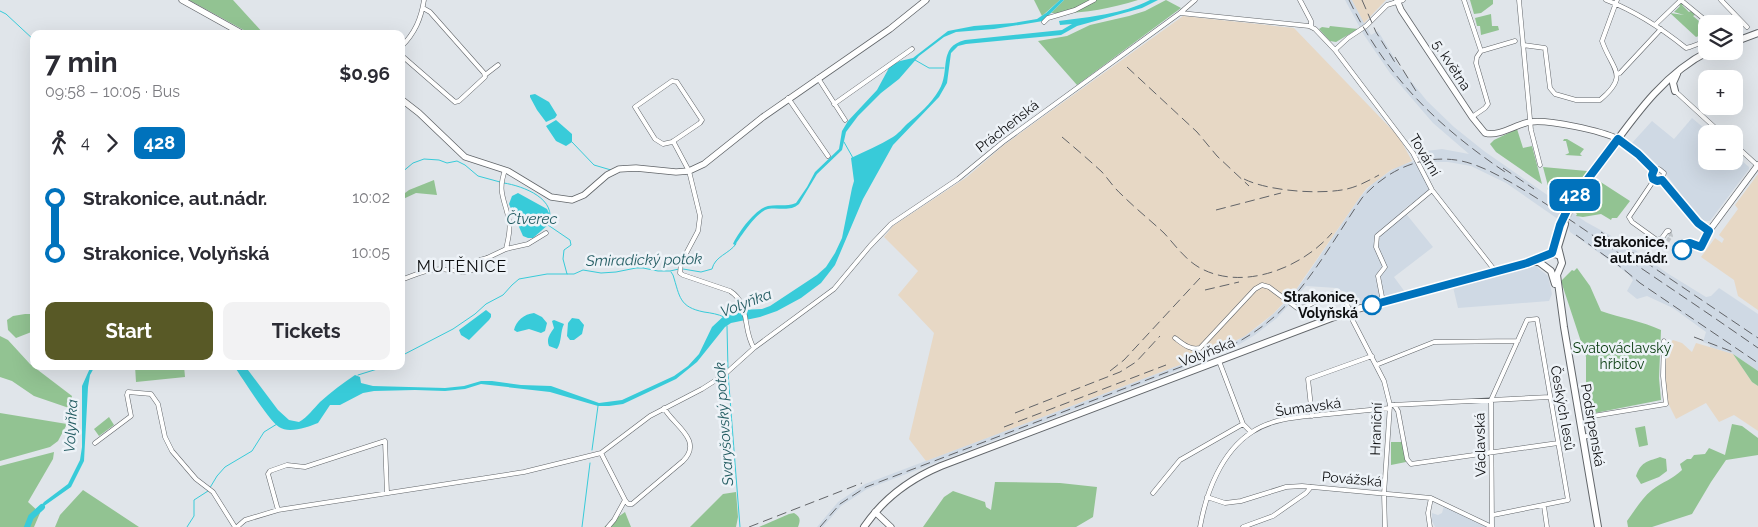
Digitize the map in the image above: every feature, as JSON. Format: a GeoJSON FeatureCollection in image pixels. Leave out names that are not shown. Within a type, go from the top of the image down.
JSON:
{"type":"FeatureCollection","features":[{"type":"Feature","properties":{"kind":"main road"},"geometry":{"type":"LineString","coordinates":[[1743,37],[1758,31]]}},
{"type":"Feature","properties":{"kind":"main road"},"geometry":{"type":"LineString","coordinates":[[1570,209],[1581,187],[1648,101],[1668,79],[1698,58]]}},
{"type":"Feature","properties":{"kind":"main road"},"geometry":{"type":"LineString","coordinates":[[1675,91],[1674,78],[1685,66]]}},
{"type":"Feature","properties":{"kind":"main road","name":"Podsrpenská"},"geometry":{"type":"LineString","coordinates":[[1544,265],[1544,260],[1549,254],[1563,223],[1558,247],[1562,263],[1554,270],[1557,275],[1598,527]]}},
{"type":"Feature","properties":{"kind":"main road"},"geometry":{"type":"LineString","coordinates":[[1549,254],[1560,256]]}},
{"type":"Feature","properties":{"kind":"main road","name":"Volyňská"},"geometry":{"type":"LineString","coordinates":[[864,527],[875,512],[903,486],[941,466],[1350,311],[1496,272],[1549,254]]}},
{"type":"Feature","properties":{"kind":"main road","name":"Volyňská"},"geometry":{"type":"LineString","coordinates":[[1527,263],[1539,262],[1544,265]]}},
{"type":"Feature","properties":{"kind":"main road"},"geometry":{"type":"LineString","coordinates":[[1544,265],[1554,270]]}},
{"type":"Feature","properties":{"kind":"street"},"geometry":{"type":"LineString","coordinates":[[182,0],[236,30]]}},
{"type":"Feature","properties":{"kind":"street"},"geometry":{"type":"LineString","coordinates":[[405,42],[415,30],[424,0]]}},
{"type":"Feature","properties":{"kind":"street"},"geometry":{"type":"LineString","coordinates":[[405,102],[465,156],[474,161],[505,170],[551,197],[561,200],[572,200],[584,195],[607,176],[621,168],[676,172],[689,171],[704,164],[788,98],[890,29],[926,0]]}},
{"type":"Feature","properties":{"kind":"street"},"geometry":{"type":"LineString","coordinates":[[1044,22],[1048,18],[1075,10],[1094,0]]}},
{"type":"Feature","properties":{"kind":"street","name":"Prácheňská"},"geometry":{"type":"LineString","coordinates":[[601,453],[636,425],[726,374],[754,348],[834,290],[870,246],[891,224],[958,179],[1002,142],[1180,13],[1195,0]]}},
{"type":"Feature","properties":{"kind":"street"},"geometry":{"type":"LineString","coordinates":[[1180,13],[1311,27],[1311,21],[1300,0]]}},
{"type":"Feature","properties":{"kind":"street"},"geometry":{"type":"LineString","coordinates":[[1336,50],[1348,38],[1366,26],[1387,5],[1399,0]]}},
{"type":"Feature","properties":{"kind":"street","name":"5. května"},"geometry":{"type":"LineString","coordinates":[[1399,0],[1482,130],[1488,134],[1493,134],[1531,121]]}},
{"type":"Feature","properties":{"kind":"street"},"geometry":{"type":"LineString","coordinates":[[1464,0],[1481,52]]}},
{"type":"Feature","properties":{"kind":"street"},"geometry":{"type":"LineString","coordinates":[[1519,0],[1531,130],[1540,165]]}},
{"type":"Feature","properties":{"kind":"street"},"geometry":{"type":"LineString","coordinates":[[1606,0],[1617,2],[1655,25],[1686,48],[1698,44]]}},
{"type":"Feature","properties":{"kind":"street"},"geometry":{"type":"LineString","coordinates":[[1721,0],[1747,27]]}},
{"type":"Feature","properties":{"kind":"street"},"geometry":{"type":"LineString","coordinates":[[1655,25],[1680,1],[1699,15]]}},
{"type":"Feature","properties":{"kind":"street"},"geometry":{"type":"LineString","coordinates":[[1617,2],[1602,41],[1618,74]]}},
{"type":"Feature","properties":{"kind":"street"},"geometry":{"type":"LineString","coordinates":[[422,8],[430,12],[485,75]]}},
{"type":"Feature","properties":{"kind":"street","name":"Tovární"},"geometry":{"type":"LineString","coordinates":[[1311,27],[1336,50],[1413,153],[1432,190],[1496,272]]}},
{"type":"Feature","properties":{"kind":"street"},"geometry":{"type":"LineString","coordinates":[[1523,45],[1545,48],[1550,88],[1558,96],[1576,100],[1600,100],[1615,85],[1618,74],[1661,29]]}},
{"type":"Feature","properties":{"kind":"street"},"geometry":{"type":"LineString","coordinates":[[1472,117],[1486,108],[1488,104],[1476,57],[1481,52],[1515,41]]}},
{"type":"Feature","properties":{"kind":"street"},"geometry":{"type":"LineString","coordinates":[[834,104],[912,49]]}},
{"type":"Feature","properties":{"kind":"street"},"geometry":{"type":"LineString","coordinates":[[405,58],[455,102],[459,102],[485,75],[498,65]]}},
{"type":"Feature","properties":{"kind":"street"},"geometry":{"type":"LineString","coordinates":[[818,78],[845,120]]}},
{"type":"Feature","properties":{"kind":"street"},"geometry":{"type":"LineString","coordinates":[[674,80],[702,120],[673,141],[665,144],[657,141],[635,107],[674,80]]}},
{"type":"Feature","properties":{"kind":"street"},"geometry":{"type":"LineString","coordinates":[[1675,91],[1712,125]]}},
{"type":"Feature","properties":{"kind":"street"},"geometry":{"type":"LineString","coordinates":[[788,98],[828,156]]}},
{"type":"Feature","properties":{"kind":"street"},"geometry":{"type":"LineString","coordinates":[[1531,121],[1590,129],[1618,139],[1638,154],[1654,170],[1663,171],[1664,176],[1662,180]]}},
{"type":"Feature","properties":{"kind":"street"},"geometry":{"type":"LineString","coordinates":[[673,141],[689,171],[700,216],[696,237],[681,263],[680,272],[683,276],[732,292],[739,299],[743,306],[749,339],[754,348]]}},
{"type":"Feature","properties":{"kind":"street"},"geometry":{"type":"LineString","coordinates":[[1701,247],[1709,231],[1758,165],[1743,152]]}},
{"type":"Feature","properties":{"kind":"street"},"geometry":{"type":"LineString","coordinates":[[505,170],[501,182],[501,194],[510,222],[506,249]]}},
{"type":"Feature","properties":{"kind":"street"},"geometry":{"type":"LineString","coordinates":[[1654,170],[1652,175],[1654,180]]}},
{"type":"Feature","properties":{"kind":"street"},"geometry":{"type":"LineString","coordinates":[[1654,180],[1662,180]]}},
{"type":"Feature","properties":{"kind":"street"},"geometry":{"type":"LineString","coordinates":[[1654,180],[1629,217],[1632,222],[1662,243]]}},
{"type":"Feature","properties":{"kind":"street"},"geometry":{"type":"LineString","coordinates":[[1662,180],[1698,223],[1709,231]]}},
{"type":"Feature","properties":{"kind":"street"},"geometry":{"type":"LineString","coordinates":[[1383,302],[1378,276],[1385,266],[1376,246],[1377,236],[1432,190]]}},
{"type":"Feature","properties":{"kind":"street"},"geometry":{"type":"LineString","coordinates":[[1657,240],[1662,238],[1666,231],[1669,232]]}},
{"type":"Feature","properties":{"kind":"street"},"geometry":{"type":"LineString","coordinates":[[405,278],[429,269],[445,268],[462,272],[480,260],[506,249],[528,244],[546,233]]}},
{"type":"Feature","properties":{"kind":"street","name":"Hraniční"},"geometry":{"type":"LineString","coordinates":[[1175,338],[1191,348],[1203,346],[1255,289],[1262,285],[1269,286],[1296,308],[1305,307],[1328,295],[1336,294],[1344,298],[1353,321],[1384,381],[1391,406],[1384,494],[1384,527]]}},
{"type":"Feature","properties":{"kind":"street","name":"Václavská"},"geometry":{"type":"LineString","coordinates":[[1492,527],[1491,400],[1528,320],[1537,319]]}},
{"type":"Feature","properties":{"kind":"street","name":"Českých lesů"},"geometry":{"type":"LineString","coordinates":[[1537,319],[1568,500],[1544,506]]}},
{"type":"Feature","properties":{"kind":"street"},"geometry":{"type":"LineString","coordinates":[[1376,365],[1434,342],[1518,341]]}},
{"type":"Feature","properties":{"kind":"street"},"geometry":{"type":"LineString","coordinates":[[1583,437],[1594,432],[1593,416],[1666,404],[1663,357],[1664,341]]}},
{"type":"Feature","properties":{"kind":"street"},"geometry":{"type":"LineString","coordinates":[[1312,416],[1308,379],[1372,356]]}},
{"type":"Feature","properties":{"kind":"street"},"geometry":{"type":"LineString","coordinates":[[1219,360],[1243,424],[1251,432]]}},
{"type":"Feature","properties":{"kind":"street"},"geometry":{"type":"LineString","coordinates":[[95,443],[131,416],[128,392],[151,394],[158,404],[165,437],[172,451],[184,467],[209,489],[236,527],[245,520],[278,510],[524,472],[601,453],[625,500],[628,504],[632,504],[687,456],[690,449],[688,437],[664,408]]}},
{"type":"Feature","properties":{"kind":"street","name":"Šumavská"},"geometry":{"type":"LineString","coordinates":[[1200,527],[1207,497],[1217,473],[1231,451],[1251,432],[1277,421],[1391,406],[1550,397]]}},
{"type":"Feature","properties":{"kind":"street","name":"Hraniční"},"geometry":{"type":"LineString","coordinates":[[1391,406],[1398,411],[1410,463],[1491,453]]}},
{"type":"Feature","properties":{"kind":"street"},"geometry":{"type":"LineString","coordinates":[[1153,493],[1180,460],[1243,424]]}},
{"type":"Feature","properties":{"kind":"street"},"geometry":{"type":"LineString","coordinates":[[278,510],[268,474],[270,471],[287,465],[305,467],[386,440],[387,493]]}},
{"type":"Feature","properties":{"kind":"street"},"geometry":{"type":"LineString","coordinates":[[1491,453],[1558,443]]}},
{"type":"Feature","properties":{"kind":"street","name":"Povážská"},"geometry":{"type":"LineString","coordinates":[[1207,497],[1226,503],[1241,501],[1286,487],[1310,487],[1431,498],[1492,527]]}},
{"type":"Feature","properties":{"kind":"street"},"geometry":{"type":"LineString","coordinates":[[1243,527],[1274,516],[1306,493],[1310,487]]}},
{"type":"Feature","properties":{"kind":"street"},"geometry":{"type":"LineString","coordinates":[[1430,527],[1428,513],[1431,498]]}},
{"type":"Feature","properties":{"kind":"street"},"geometry":{"type":"LineString","coordinates":[[608,527],[625,500]]}},
{"type":"Feature","properties":{"kind":"street"},"geometry":{"type":"LineString","coordinates":[[1493,514],[1544,506],[1548,527]]}},
{"type":"Feature","properties":{"kind":"street"},"geometry":{"type":"LineString","coordinates":[[875,512],[891,527]]}},
{"type":"Feature","properties":{"kind":"shaded area"},"geometry":{"type":"Polygon","coordinates":[[[1345,0],[1352,0],[1371,35],[1378,31],[1399,66],[1427,101],[1454,127],[1484,151],[1586,222],[1615,238],[1617,237],[1667,273],[1706,297],[1711,296],[1719,288],[1758,314],[1758,371],[1733,354],[1710,347],[1710,345],[1703,342],[1706,332],[1673,308],[1647,296],[1637,299],[1627,291],[1633,280],[1627,273],[1570,232],[1568,226],[1506,183],[1471,166],[1448,162],[1433,162],[1417,165],[1430,189],[1403,210],[1433,247],[1394,277],[1405,292],[1357,304],[1352,297],[1337,288],[1306,286],[1277,318],[1255,335],[1228,351],[867,489],[841,506],[823,527],[817,527],[838,502],[865,484],[1206,355],[1235,342],[1262,324],[1287,301],[1360,197],[1374,182],[1398,166],[1421,159],[1419,152],[1442,149],[1469,154],[1433,123],[1390,73],[1364,35],[1345,0]]]}},
{"type":"Feature","properties":{"kind":"shaded area"},"geometry":{"type":"Polygon","coordinates":[[[1352,0],[1386,0],[1364,23],[1352,0]]]}},
{"type":"Feature","properties":{"kind":"shaded area"},"geometry":{"type":"Polygon","coordinates":[[[1183,16],[1294,28],[1399,137],[1412,161],[1391,170],[1367,188],[1295,291],[1273,314],[1245,336],[1206,355],[926,461],[909,439],[934,333],[898,295],[918,271],[884,237],[893,226],[967,177],[1004,145],[1183,16]]]}},
{"type":"Feature","properties":{"kind":"shaded area"},"geometry":{"type":"Polygon","coordinates":[[[1692,118],[1700,125],[1698,125],[1698,170],[1743,170],[1743,162],[1749,167],[1710,221],[1704,221],[1660,166],[1656,166],[1632,143],[1652,121],[1674,139],[1692,118]]]}},
{"type":"Feature","properties":{"kind":"shaded area"},"geometry":{"type":"Polygon","coordinates":[[[1758,174],[1758,310],[1738,296],[1734,280],[1701,257],[1715,238],[1722,243],[1724,239],[1719,235],[1738,209],[1735,205],[1758,174]]]}},
{"type":"Feature","properties":{"kind":"shaded area"},"geometry":{"type":"Polygon","coordinates":[[[1537,265],[1548,276],[1552,294],[1549,301],[1458,308],[1453,287],[1537,265]]]}},
{"type":"Feature","properties":{"kind":"shaded area"},"geometry":{"type":"Polygon","coordinates":[[[1673,340],[1682,343],[1692,352],[1696,343],[1733,354],[1752,382],[1758,386],[1758,431],[1734,415],[1719,422],[1706,403],[1676,419],[1666,399],[1665,360],[1667,345],[1673,340]]]}},
{"type":"Feature","properties":{"kind":"shaded area"},"geometry":{"type":"Polygon","coordinates":[[[1444,506],[1486,527],[1435,527],[1432,521],[1432,513],[1438,515],[1442,513],[1444,506]]]}},
{"type":"Feature","properties":{"kind":"green space"},"geometry":{"type":"Polygon","coordinates":[[[189,0],[233,0],[260,30],[244,30],[189,0]]]}},
{"type":"Feature","properties":{"kind":"green space"},"geometry":{"type":"Polygon","coordinates":[[[1034,0],[1060,0],[1042,16],[1034,0]]]}},
{"type":"Feature","properties":{"kind":"green space"},"geometry":{"type":"Polygon","coordinates":[[[1064,0],[1138,0],[1095,10],[1051,13],[1064,0]]]}},
{"type":"Feature","properties":{"kind":"green space"},"geometry":{"type":"Polygon","coordinates":[[[1166,0],[1181,8],[1077,85],[1038,41],[1067,36],[1090,25],[1145,11],[1166,0]]]}},
{"type":"Feature","properties":{"kind":"green space"},"geometry":{"type":"Polygon","coordinates":[[[1470,0],[1493,0],[1493,4],[1481,13],[1474,14],[1470,0]]]}},
{"type":"Feature","properties":{"kind":"green space"},"geometry":{"type":"Polygon","coordinates":[[[1680,1],[1689,12],[1691,11],[1695,15],[1693,16],[1698,20],[1698,36],[1696,37],[1670,13],[1684,15],[1674,12],[1680,6],[1678,4],[1680,1]]]}},
{"type":"Feature","properties":{"kind":"green space"},"geometry":{"type":"Polygon","coordinates":[[[1491,14],[1492,26],[1498,26],[1499,30],[1481,35],[1480,26],[1477,26],[1475,18],[1491,14]]]}},
{"type":"Feature","properties":{"kind":"green space"},"geometry":{"type":"Polygon","coordinates":[[[1330,26],[1358,29],[1336,42],[1330,41],[1319,29],[1322,27],[1329,28],[1330,26]]]}},
{"type":"Feature","properties":{"kind":"green space"},"geometry":{"type":"Polygon","coordinates":[[[1517,129],[1523,148],[1532,146],[1542,184],[1496,152],[1490,144],[1494,140],[1517,129]]]}},
{"type":"Feature","properties":{"kind":"green space"},"geometry":{"type":"Polygon","coordinates":[[[1564,139],[1584,149],[1580,154],[1582,156],[1565,155],[1569,153],[1566,141],[1563,141],[1564,139]]]}},
{"type":"Feature","properties":{"kind":"green space"},"geometry":{"type":"Polygon","coordinates":[[[1543,167],[1588,171],[1565,206],[1561,205],[1547,189],[1548,186],[1543,167]]]}},
{"type":"Feature","properties":{"kind":"green space"},"geometry":{"type":"Polygon","coordinates":[[[1596,179],[1630,201],[1617,218],[1612,218],[1611,220],[1601,214],[1583,217],[1576,216],[1577,214],[1574,212],[1596,179]]]}},
{"type":"Feature","properties":{"kind":"green space"},"geometry":{"type":"Polygon","coordinates":[[[434,180],[437,195],[416,193],[405,198],[405,193],[434,180]]]}},
{"type":"Feature","properties":{"kind":"green space","name":"Svatováclavský hřbitov"},"geometry":{"type":"Polygon","coordinates":[[[1577,268],[1590,286],[1601,311],[1661,330],[1659,378],[1661,400],[1595,413],[1594,405],[1586,405],[1586,357],[1561,281],[1572,270],[1574,271],[1577,268]]]}},
{"type":"Feature","properties":{"kind":"green space"},"geometry":{"type":"Polygon","coordinates":[[[30,314],[30,333],[16,338],[8,330],[7,320],[13,316],[30,314]]]}},
{"type":"Feature","properties":{"kind":"green space"},"geometry":{"type":"Polygon","coordinates":[[[0,336],[8,340],[30,364],[30,370],[38,370],[72,396],[69,408],[34,396],[12,381],[0,377],[0,336]]]}},
{"type":"Feature","properties":{"kind":"green space"},"geometry":{"type":"Polygon","coordinates":[[[1733,354],[1758,371],[1758,386],[1752,382],[1733,354]]]}},
{"type":"Feature","properties":{"kind":"green space"},"geometry":{"type":"Polygon","coordinates":[[[135,370],[184,370],[185,377],[136,382],[135,370]]]}},
{"type":"Feature","properties":{"kind":"green space"},"geometry":{"type":"Polygon","coordinates":[[[0,413],[67,424],[58,441],[50,447],[0,461],[0,413]]]}},
{"type":"Feature","properties":{"kind":"green space"},"geometry":{"type":"Polygon","coordinates":[[[109,417],[114,425],[99,436],[94,429],[109,417]]]}},
{"type":"Feature","properties":{"kind":"green space"},"geometry":{"type":"Polygon","coordinates":[[[1732,424],[1742,426],[1758,438],[1758,455],[1726,460],[1692,514],[1652,527],[1628,527],[1627,521],[1642,500],[1652,490],[1682,470],[1680,464],[1687,459],[1691,459],[1694,455],[1705,454],[1709,448],[1725,455],[1732,424]]]}},
{"type":"Feature","properties":{"kind":"green space"},"geometry":{"type":"Polygon","coordinates":[[[1645,426],[1648,445],[1639,447],[1635,428],[1645,426]]]}},
{"type":"Feature","properties":{"kind":"green space"},"geometry":{"type":"Polygon","coordinates":[[[1391,442],[1402,442],[1406,462],[1391,465],[1391,442]]]}},
{"type":"Feature","properties":{"kind":"green space"},"geometry":{"type":"Polygon","coordinates":[[[54,452],[53,459],[28,502],[40,513],[34,527],[0,527],[0,466],[54,452]]]}},
{"type":"Feature","properties":{"kind":"green space"},"geometry":{"type":"Polygon","coordinates":[[[1660,457],[1666,459],[1667,471],[1659,477],[1641,484],[1636,476],[1642,465],[1660,457]]]}},
{"type":"Feature","properties":{"kind":"green space"},"geometry":{"type":"Polygon","coordinates":[[[995,482],[1060,483],[1097,487],[1093,517],[1076,527],[923,527],[944,497],[953,491],[985,502],[986,507],[991,510],[995,482]]]}},
{"type":"Feature","properties":{"kind":"green space"},"geometry":{"type":"Polygon","coordinates":[[[83,490],[139,527],[55,527],[60,515],[83,490]]]}},
{"type":"Feature","properties":{"kind":"green space"},"geometry":{"type":"Polygon","coordinates":[[[736,492],[738,517],[736,527],[690,527],[723,494],[736,492]]]}},
{"type":"Feature","properties":{"kind":"green space"},"geometry":{"type":"Polygon","coordinates":[[[625,512],[631,527],[604,527],[625,512]]]}},
{"type":"Feature","properties":{"kind":"green space"},"geometry":{"type":"Polygon","coordinates":[[[794,513],[799,518],[798,527],[759,527],[789,514],[794,513]]]}},
{"type":"Feature","properties":{"kind":"water"},"geometry":{"type":"Polygon","coordinates":[[[1060,0],[1064,0],[1043,21],[994,29],[956,32],[944,37],[919,56],[899,79],[881,93],[858,116],[846,132],[842,150],[817,174],[799,204],[792,208],[763,211],[750,224],[735,245],[733,244],[748,222],[763,208],[771,205],[796,203],[815,172],[839,149],[842,131],[848,121],[877,90],[890,66],[913,58],[948,31],[1037,19],[1060,0]]]}},
{"type":"Feature","properties":{"kind":"water"},"geometry":{"type":"Polygon","coordinates":[[[1150,0],[1158,0],[1142,8],[1077,26],[1061,35],[958,46],[951,53],[947,83],[939,97],[893,145],[863,199],[835,265],[821,283],[801,298],[777,311],[760,317],[731,323],[725,327],[697,362],[676,379],[623,404],[598,406],[550,392],[481,384],[465,389],[445,391],[374,391],[363,393],[340,405],[330,405],[318,423],[288,430],[279,427],[269,417],[237,370],[248,370],[278,410],[289,420],[299,422],[328,395],[355,375],[360,377],[361,383],[373,386],[445,388],[464,386],[481,381],[492,381],[521,385],[551,386],[599,403],[622,400],[674,376],[688,366],[699,354],[712,327],[726,314],[741,310],[762,309],[770,306],[826,267],[842,238],[854,181],[851,158],[895,136],[929,104],[939,90],[948,54],[956,43],[965,40],[1062,30],[1072,24],[1060,25],[1059,21],[1117,12],[1150,0]]]}},
{"type":"Feature","properties":{"kind":"water"},"geometry":{"type":"Polygon","coordinates":[[[535,94],[549,102],[557,115],[555,118],[546,122],[530,97],[530,95],[535,94]]]}},
{"type":"Feature","properties":{"kind":"water"},"geometry":{"type":"Polygon","coordinates":[[[556,120],[572,134],[572,142],[566,146],[556,141],[546,126],[556,120]]]}},
{"type":"Feature","properties":{"kind":"water","name":"Čtverec"},"geometry":{"type":"Polygon","coordinates":[[[518,193],[547,209],[550,215],[549,224],[533,238],[523,236],[509,204],[512,196],[518,193]]]}},
{"type":"Feature","properties":{"kind":"water"},"geometry":{"type":"Polygon","coordinates":[[[486,310],[491,314],[491,317],[469,340],[461,335],[459,330],[486,310]]]}},
{"type":"Feature","properties":{"kind":"water"},"geometry":{"type":"Polygon","coordinates":[[[534,313],[542,317],[547,323],[545,331],[541,333],[529,329],[517,332],[514,330],[521,318],[534,313]]]}},
{"type":"Feature","properties":{"kind":"water"},"geometry":{"type":"Polygon","coordinates":[[[572,318],[579,319],[584,325],[582,334],[574,340],[570,340],[567,336],[568,323],[572,318]]]}},
{"type":"Feature","properties":{"kind":"water"},"geometry":{"type":"Polygon","coordinates":[[[552,321],[564,324],[557,349],[549,346],[548,343],[554,328],[552,321]]]}},
{"type":"Feature","properties":{"kind":"water"},"geometry":{"type":"Polygon","coordinates":[[[89,370],[93,370],[88,387],[84,461],[71,487],[37,511],[44,502],[68,484],[80,460],[82,447],[82,386],[89,370]]]}},
{"type":"Feature","properties":{"kind":"waterway","name":"Smiradický potok"},"geometry":{"type":"LineString","coordinates":[[0,11],[6,14],[30,36]]}},
{"type":"Feature","properties":{"kind":"waterway"},"geometry":{"type":"LineString","coordinates":[[915,60],[929,68],[944,68]]}},
{"type":"Feature","properties":{"kind":"waterway"},"geometry":{"type":"LineString","coordinates":[[572,142],[594,165],[611,170]]}},
{"type":"Feature","properties":{"kind":"waterway"},"geometry":{"type":"LineString","coordinates":[[844,142],[853,158]]}},
{"type":"Feature","properties":{"kind":"waterway","name":"Smiradický potok"},"geometry":{"type":"LineString","coordinates":[[405,170],[413,163],[424,159],[439,160],[447,163],[457,161],[478,176],[500,182]]}},
{"type":"Feature","properties":{"kind":"waterway","name":"Smiradický potok"},"geometry":{"type":"LineString","coordinates":[[504,183],[529,191],[544,201],[550,216],[548,225],[570,240],[571,245],[564,250],[563,259],[567,274],[574,274],[583,270],[601,273],[636,268],[658,271],[679,269]]}},
{"type":"Feature","properties":{"kind":"waterway","name":"Smiradický potok"},"geometry":{"type":"LineString","coordinates":[[683,269],[701,272],[712,269],[716,261],[736,244]]}},
{"type":"Feature","properties":{"kind":"waterway"},"geometry":{"type":"LineString","coordinates":[[671,272],[679,295],[685,304],[696,310],[724,317]]}},
{"type":"Feature","properties":{"kind":"waterway"},"geometry":{"type":"LineString","coordinates":[[405,354],[453,329],[486,304],[503,295],[519,279],[547,274],[567,274]]}},
{"type":"Feature","properties":{"kind":"waterway","name":"Svaryšovský potok"},"geometry":{"type":"LineString","coordinates":[[727,326],[728,369]]}},
{"type":"Feature","properties":{"kind":"waterway"},"geometry":{"type":"LineString","coordinates":[[358,375],[374,370]]}},
{"type":"Feature","properties":{"kind":"waterway","name":"Svaryšovský potok"},"geometry":{"type":"LineString","coordinates":[[728,373],[740,527]]}},
{"type":"Feature","properties":{"kind":"waterway"},"geometry":{"type":"LineString","coordinates":[[592,450],[598,406]]}},
{"type":"Feature","properties":{"kind":"waterway"},"geometry":{"type":"LineString","coordinates":[[187,527],[194,516],[194,500],[208,491],[225,467],[252,451],[264,432],[277,424]]}},
{"type":"Feature","properties":{"kind":"waterway"},"geometry":{"type":"LineString","coordinates":[[582,527],[590,463]]}},
{"type":"Feature","properties":{"kind":"waterway","name":"Volyňka"},"geometry":{"type":"LineString","coordinates":[[27,527],[31,517],[42,507]]}},
{"type":"Feature","properties":{"kind":"tunnel"},"geometry":{"type":"LineString","coordinates":[[1565,224],[1571,210]]}},
{"type":"Feature","properties":{"kind":"tunnel"},"geometry":{"type":"LineString","coordinates":[[1662,243],[1667,242],[1671,236],[1669,231]]}},
{"type":"Feature","properties":{"kind":"railway"},"geometry":{"type":"LineString","coordinates":[[1349,0],[1380,53],[1397,77],[1416,98],[1459,138],[1508,174]]}},
{"type":"Feature","properties":{"kind":"railway"},"geometry":{"type":"LineString","coordinates":[[1362,0],[1376,32],[1396,64]]}},
{"type":"Feature","properties":{"kind":"railway"},"geometry":{"type":"LineString","coordinates":[[1395,57],[1416,91]]}},
{"type":"Feature","properties":{"kind":"railway"},"geometry":{"type":"LineString","coordinates":[[1127,67],[1197,132],[1217,156],[1249,186]]}},
{"type":"Feature","properties":{"kind":"railway"},"geometry":{"type":"LineString","coordinates":[[1062,137],[1102,172],[1119,192],[1164,233],[1186,258],[1202,269],[1219,275],[1236,277],[1272,272],[1306,256],[1332,233]]}},
{"type":"Feature","properties":{"kind":"railway"},"geometry":{"type":"LineString","coordinates":[[820,527],[840,504],[866,487],[1207,357],[1241,340],[1262,327],[1289,302],[1318,265],[1362,198],[1371,188],[1404,167],[1429,160],[1442,159],[1471,163],[1512,183],[1566,217],[1758,348]]}},
{"type":"Feature","properties":{"kind":"railway"},"geometry":{"type":"LineString","coordinates":[[1503,168],[1534,189]]}},
{"type":"Feature","properties":{"kind":"railway"},"geometry":{"type":"LineString","coordinates":[[1244,179],[1280,189],[1323,192],[1351,188],[1379,175]]}},
{"type":"Feature","properties":{"kind":"railway"},"geometry":{"type":"LineString","coordinates":[[1216,210],[1281,193]]}},
{"type":"Feature","properties":{"kind":"railway"},"geometry":{"type":"LineString","coordinates":[[1601,232],[1638,256]]}},
{"type":"Feature","properties":{"kind":"railway"},"geometry":{"type":"LineString","coordinates":[[1576,235],[1640,283],[1758,363]]}},
{"type":"Feature","properties":{"kind":"railway"},"geometry":{"type":"LineString","coordinates":[[1632,253],[1758,338]]}},
{"type":"Feature","properties":{"kind":"railway"},"geometry":{"type":"LineString","coordinates":[[1110,371],[1124,360],[1200,278]]}},
{"type":"Feature","properties":{"kind":"railway"},"geometry":{"type":"LineString","coordinates":[[1205,290],[1239,282]]}},
{"type":"Feature","properties":{"kind":"railway"},"geometry":{"type":"LineString","coordinates":[[1015,413],[1120,372],[1136,362],[1160,336]]}},
{"type":"Feature","properties":{"kind":"railway"},"geometry":{"type":"LineString","coordinates":[[1694,337],[1733,352]]}},
{"type":"Feature","properties":{"kind":"railway"},"geometry":{"type":"LineString","coordinates":[[1004,427],[1166,365]]}},
{"type":"Feature","properties":{"kind":"railway"},"geometry":{"type":"LineString","coordinates":[[749,527],[862,483]]}},
{"type":"Feature","properties":{"kind":"bus line","name":"428"},"geometry":{"type":"LineString","coordinates":[[1372,305],[1527,263],[1552,253],[1563,217],[1572,200],[1618,139],[1628,145],[1654,170],[1652,172],[1653,179],[1657,181],[1662,180],[1698,223],[1709,231],[1701,247],[1690,243],[1686,244],[1682,250]]}},
{"type":"Feature","properties":{"kind":"place","name":"Strakonice, aut.nádr."},"geometry":{"type":"Point","coordinates":[1682,250]}},
{"type":"Feature","properties":{"kind":"place","name":"Strakonice, Volyňská"},"geometry":{"type":"Point","coordinates":[1372,305]}},
{"type":"Feature","properties":{"kind":"district","name":"MUTĚNICE"},"geometry":{"type":"Point","coordinates":[462,266]}}]}
